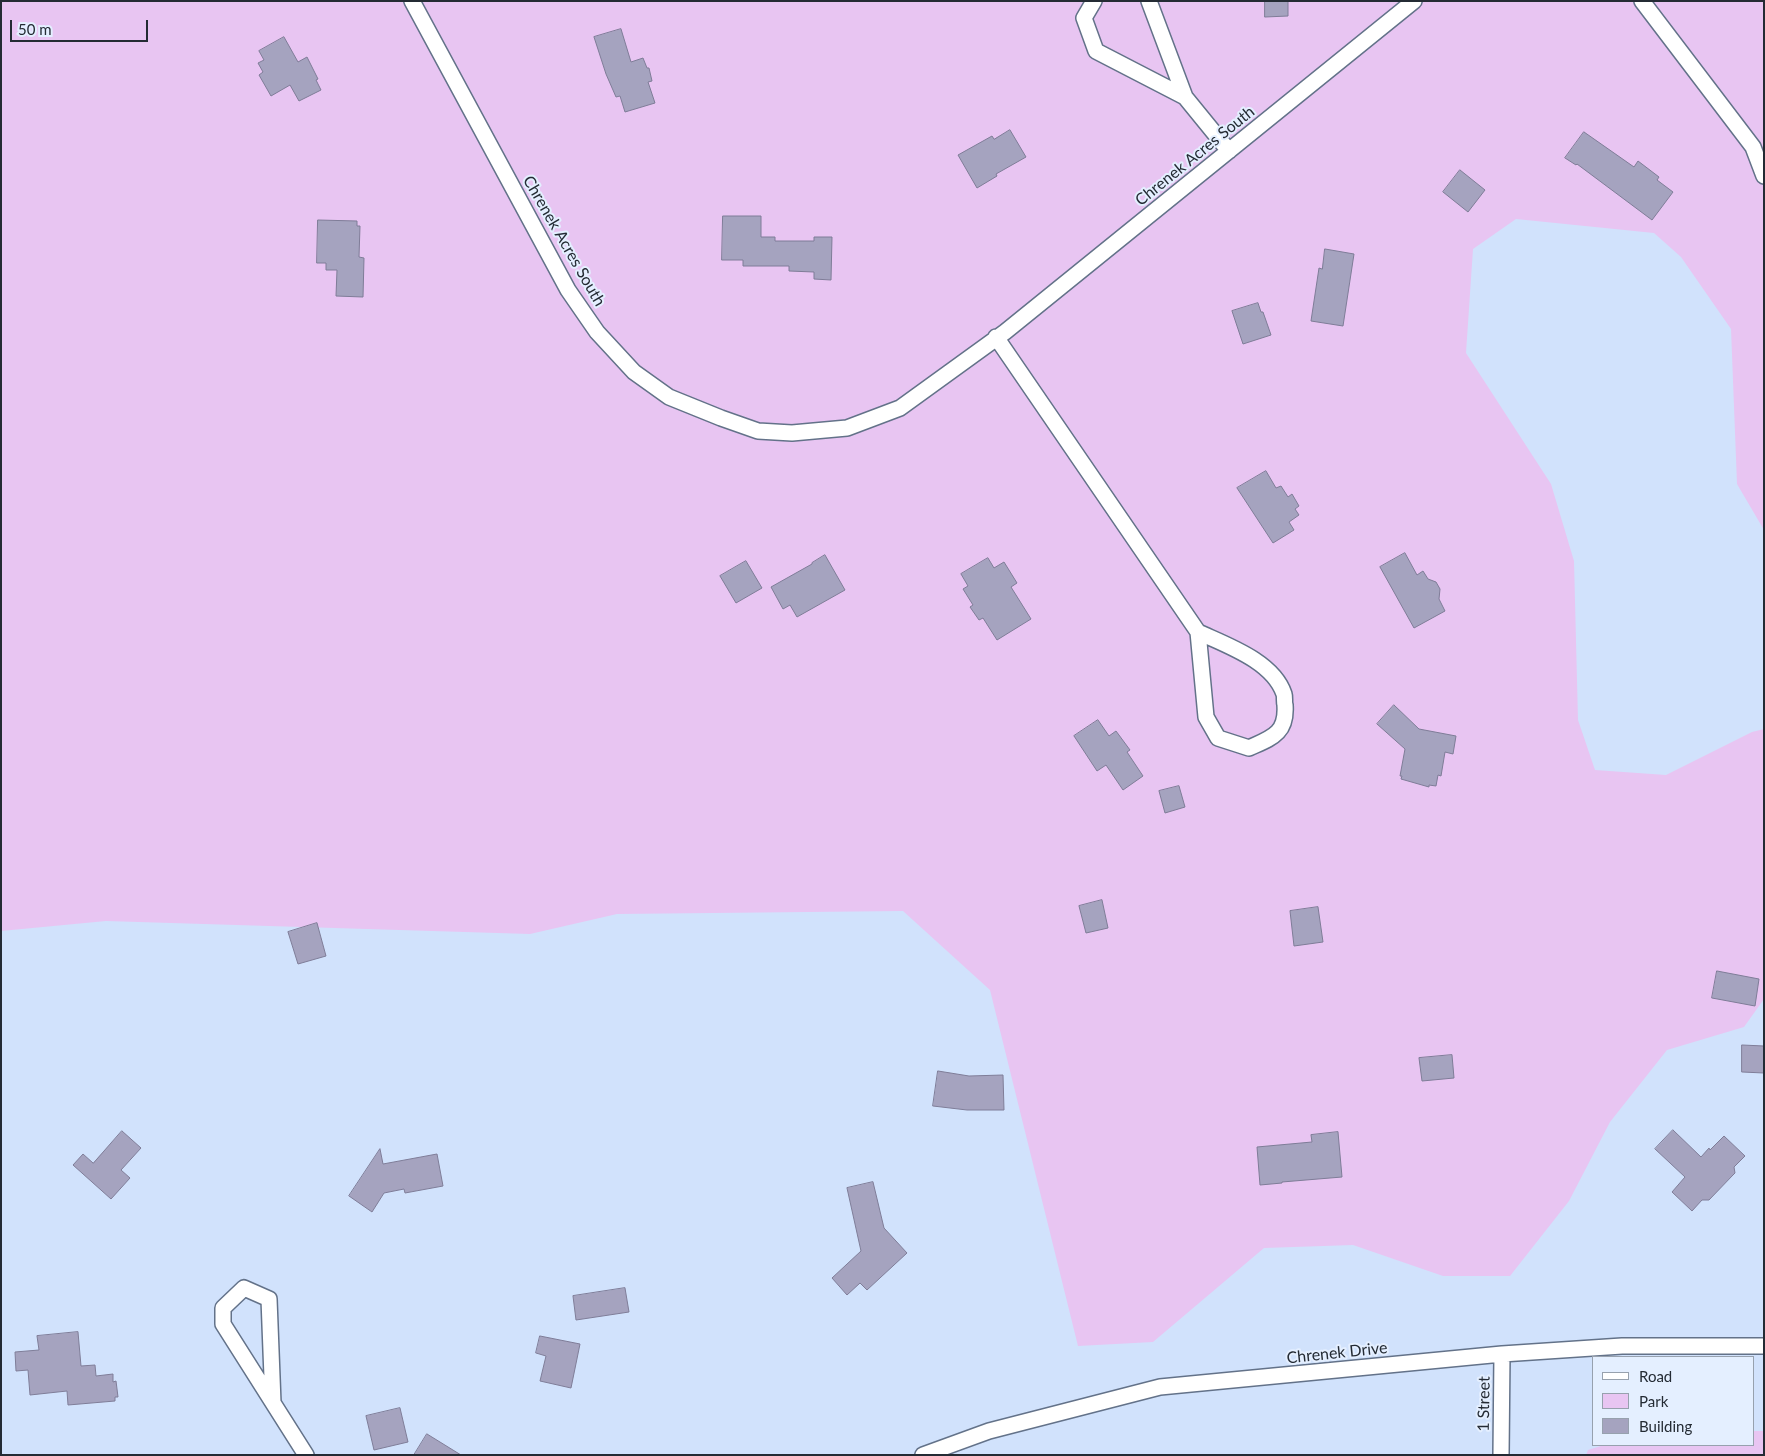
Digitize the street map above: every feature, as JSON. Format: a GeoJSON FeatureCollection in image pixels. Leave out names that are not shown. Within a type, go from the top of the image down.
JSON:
{"type":"FeatureCollection","features":[{"type":"Feature","properties":{"kind":"street","name":"Chrenek Acres South"},"geometry":{"type":"LineString","coordinates":[[412,1],[568,290],[596,332],[634,372],[669,397],[758,431],[792,433],[847,428],[900,408],[996,337],[1414,1]]}},
{"type":"Feature","properties":{"kind":"street"},"geometry":{"type":"LineString","coordinates":[[1094,1],[1084,18],[1096,50],[1185,97]]}},
{"type":"Feature","properties":{"kind":"street"},"geometry":{"type":"LineString","coordinates":[[1149,1],[1185,97],[1229,150]]}},
{"type":"Feature","properties":{"kind":"street"},"geometry":{"type":"LineString","coordinates":[[1642,1],[1753,147],[1764,176]]}},
{"type":"Feature","properties":{"kind":"street"},"geometry":{"type":"LineString","coordinates":[[996,337],[1198,632],[1206,717],[1218,738],[1249,748],[1276,735],[1286,716],[1284,694],[1272,675],[1248,655],[1198,632]]}},
{"type":"Feature","properties":{"kind":"street"},"geometry":{"type":"LineString","coordinates":[[272,1402],[269,1299],[244,1288],[223,1308],[223,1324],[272,1402],[306,1455]]}},
{"type":"Feature","properties":{"kind":"street","name":"Chrenek Drive"},"geometry":{"type":"LineString","coordinates":[[923,1455],[989,1431],[1160,1387],[1502,1354],[1622,1346],[1764,1346]]}},
{"type":"Feature","properties":{"kind":"street","name":"1 Street"},"geometry":{"type":"LineString","coordinates":[[1501,1455],[1502,1354]]}},
{"type":"Feature","properties":{"kind":"green space"},"geometry":{"type":"Polygon","coordinates":[[[1,1],[1764,1],[1764,530],[1737,484],[1731,329],[1681,257],[1654,233],[1516,219],[1473,249],[1466,353],[1551,484],[1574,561],[1578,720],[1595,770],[1666,775],[1752,732],[1764,729],[1764,999],[1744,1027],[1667,1050],[1610,1122],[1569,1201],[1510,1276],[1443,1276],[1353,1245],[1264,1248],[1153,1342],[1078,1346],[990,990],[903,911],[617,914],[530,934],[106,921],[1,931],[1,1]]]}},
{"type":"Feature","properties":{"kind":"green space"},"geometry":{"type":"Polygon","coordinates":[[[1755,1431],[1764,1431],[1764,1455],[1586,1455],[1588,1450],[1601,1446],[1755,1446],[1755,1431]]]}},
{"type":"Feature","properties":{"kind":"building"},"geometry":{"type":"Polygon","coordinates":[[[1265,1],[1288,1],[1288,16],[1265,17],[1265,1]]]}},
{"type":"Feature","properties":{"kind":"building"},"geometry":{"type":"Polygon","coordinates":[[[621,29],[631,62],[643,58],[647,68],[649,68],[652,81],[648,82],[655,103],[625,112],[620,96],[616,97],[606,74],[594,37],[621,29]]]}},
{"type":"Feature","properties":{"kind":"building"},"geometry":{"type":"Polygon","coordinates":[[[284,37],[298,62],[307,57],[318,79],[316,80],[321,90],[299,101],[290,85],[271,96],[259,75],[263,72],[258,63],[264,60],[259,51],[284,37]]]}},
{"type":"Feature","properties":{"kind":"building"},"geometry":{"type":"Polygon","coordinates":[[[1010,130],[1026,157],[996,174],[997,176],[977,188],[958,155],[992,136],[994,139],[1010,130]]]}},
{"type":"Feature","properties":{"kind":"building"},"geometry":{"type":"Polygon","coordinates":[[[1584,132],[1634,167],[1638,161],[1659,177],[1657,180],[1673,192],[1652,220],[1577,164],[1565,158],[1584,132]]]}},
{"type":"Feature","properties":{"kind":"building"},"geometry":{"type":"Polygon","coordinates":[[[1460,170],[1485,190],[1468,212],[1443,192],[1460,170]]]}},
{"type":"Feature","properties":{"kind":"building"},"geometry":{"type":"Polygon","coordinates":[[[723,216],[761,216],[761,237],[775,237],[775,241],[814,241],[814,237],[832,237],[831,280],[814,279],[814,272],[789,271],[789,266],[743,266],[743,260],[722,260],[723,216]]]}},
{"type":"Feature","properties":{"kind":"building"},"geometry":{"type":"Polygon","coordinates":[[[318,220],[357,221],[357,226],[360,226],[359,257],[364,258],[363,297],[336,296],[337,270],[326,270],[326,263],[317,263],[318,220]]]}},
{"type":"Feature","properties":{"kind":"building"},"geometry":{"type":"Polygon","coordinates":[[[1325,249],[1354,254],[1343,326],[1311,321],[1319,268],[1322,269],[1325,249]]]}},
{"type":"Feature","properties":{"kind":"building"},"geometry":{"type":"Polygon","coordinates":[[[1258,303],[1271,335],[1243,344],[1232,311],[1258,303]]]}},
{"type":"Feature","properties":{"kind":"building"},"geometry":{"type":"Polygon","coordinates":[[[1266,471],[1276,488],[1281,486],[1288,497],[1292,494],[1299,506],[1295,509],[1299,515],[1289,522],[1294,530],[1273,543],[1237,488],[1266,471]]]}},
{"type":"Feature","properties":{"kind":"building"},"geometry":{"type":"Polygon","coordinates":[[[1405,553],[1417,575],[1423,571],[1428,579],[1436,582],[1440,589],[1439,599],[1445,611],[1414,628],[1380,567],[1405,553]]]}},
{"type":"Feature","properties":{"kind":"building"},"geometry":{"type":"Polygon","coordinates":[[[825,555],[845,590],[797,617],[790,605],[783,609],[771,587],[825,555]]]}},
{"type":"Feature","properties":{"kind":"building"},"geometry":{"type":"Polygon","coordinates":[[[988,558],[994,568],[1004,562],[1017,583],[1011,587],[1031,619],[997,640],[983,618],[979,620],[970,607],[973,605],[963,589],[968,586],[961,574],[988,558]]]}},
{"type":"Feature","properties":{"kind":"building"},"geometry":{"type":"Polygon","coordinates":[[[746,561],[762,588],[736,603],[720,576],[746,561]]]}},
{"type":"Feature","properties":{"kind":"building"},"geometry":{"type":"Polygon","coordinates":[[[1394,705],[1419,729],[1456,736],[1453,754],[1445,752],[1441,776],[1438,775],[1436,786],[1429,785],[1429,787],[1401,779],[1405,749],[1377,724],[1394,705]]]}},
{"type":"Feature","properties":{"kind":"building"},"geometry":{"type":"Polygon","coordinates":[[[1098,720],[1109,736],[1116,731],[1130,750],[1127,752],[1143,776],[1123,790],[1106,765],[1097,771],[1074,736],[1098,720]]]}},
{"type":"Feature","properties":{"kind":"building"},"geometry":{"type":"Polygon","coordinates":[[[1179,786],[1185,807],[1165,813],[1159,791],[1179,786]]]}},
{"type":"Feature","properties":{"kind":"building"},"geometry":{"type":"Polygon","coordinates":[[[1102,900],[1108,928],[1086,933],[1079,906],[1102,900]]]}},
{"type":"Feature","properties":{"kind":"building"},"geometry":{"type":"Polygon","coordinates":[[[1318,907],[1323,942],[1294,946],[1290,911],[1318,907]]]}},
{"type":"Feature","properties":{"kind":"building"},"geometry":{"type":"Polygon","coordinates":[[[317,923],[326,956],[298,964],[288,932],[317,923]]]}},
{"type":"Feature","properties":{"kind":"building"},"geometry":{"type":"Polygon","coordinates":[[[1717,971],[1759,979],[1755,1006],[1712,998],[1717,971]]]}},
{"type":"Feature","properties":{"kind":"building"},"geometry":{"type":"Polygon","coordinates":[[[1742,1045],[1764,1046],[1764,1073],[1742,1072],[1742,1045]]]}},
{"type":"Feature","properties":{"kind":"building"},"geometry":{"type":"Polygon","coordinates":[[[1452,1055],[1454,1078],[1422,1081],[1419,1058],[1452,1055]]]}},
{"type":"Feature","properties":{"kind":"building"},"geometry":{"type":"Polygon","coordinates":[[[938,1071],[969,1076],[1003,1075],[1004,1110],[967,1110],[933,1106],[938,1071]]]}},
{"type":"Feature","properties":{"kind":"building"},"geometry":{"type":"Polygon","coordinates":[[[1673,1130],[1701,1157],[1724,1136],[1745,1156],[1734,1167],[1735,1173],[1709,1200],[1702,1200],[1692,1211],[1672,1192],[1685,1177],[1655,1149],[1673,1130]]]}},
{"type":"Feature","properties":{"kind":"building"},"geometry":{"type":"Polygon","coordinates":[[[122,1131],[141,1148],[121,1170],[130,1178],[111,1199],[73,1165],[83,1154],[93,1163],[122,1131]]]}},
{"type":"Feature","properties":{"kind":"building"},"geometry":{"type":"Polygon","coordinates":[[[1338,1132],[1342,1177],[1260,1185],[1257,1147],[1312,1142],[1311,1135],[1338,1132]]]}},
{"type":"Feature","properties":{"kind":"building"},"geometry":{"type":"Polygon","coordinates":[[[380,1149],[383,1164],[437,1154],[443,1186],[405,1193],[404,1189],[384,1193],[372,1212],[349,1196],[380,1149]]]}},
{"type":"Feature","properties":{"kind":"building"},"geometry":{"type":"Polygon","coordinates":[[[873,1182],[884,1228],[907,1253],[867,1290],[860,1283],[847,1295],[832,1278],[861,1251],[847,1188],[873,1182]]]}},
{"type":"Feature","properties":{"kind":"building"},"geometry":{"type":"Polygon","coordinates":[[[625,1288],[629,1312],[576,1320],[573,1296],[625,1288]]]}},
{"type":"Feature","properties":{"kind":"building"},"geometry":{"type":"Polygon","coordinates":[[[78,1332],[81,1366],[95,1365],[96,1376],[113,1374],[113,1382],[116,1381],[118,1397],[115,1397],[115,1401],[68,1405],[67,1391],[30,1395],[28,1370],[16,1371],[15,1352],[39,1350],[37,1336],[78,1332]]]}},
{"type":"Feature","properties":{"kind":"building"},"geometry":{"type":"Polygon","coordinates":[[[540,1336],[580,1344],[571,1388],[540,1381],[546,1356],[536,1353],[540,1336]]]}},
{"type":"Feature","properties":{"kind":"building"},"geometry":{"type":"Polygon","coordinates":[[[400,1408],[408,1442],[374,1450],[366,1416],[400,1408]]]}},
{"type":"Feature","properties":{"kind":"building"},"geometry":{"type":"Polygon","coordinates":[[[427,1434],[461,1455],[414,1455],[427,1434]]]}}]}
